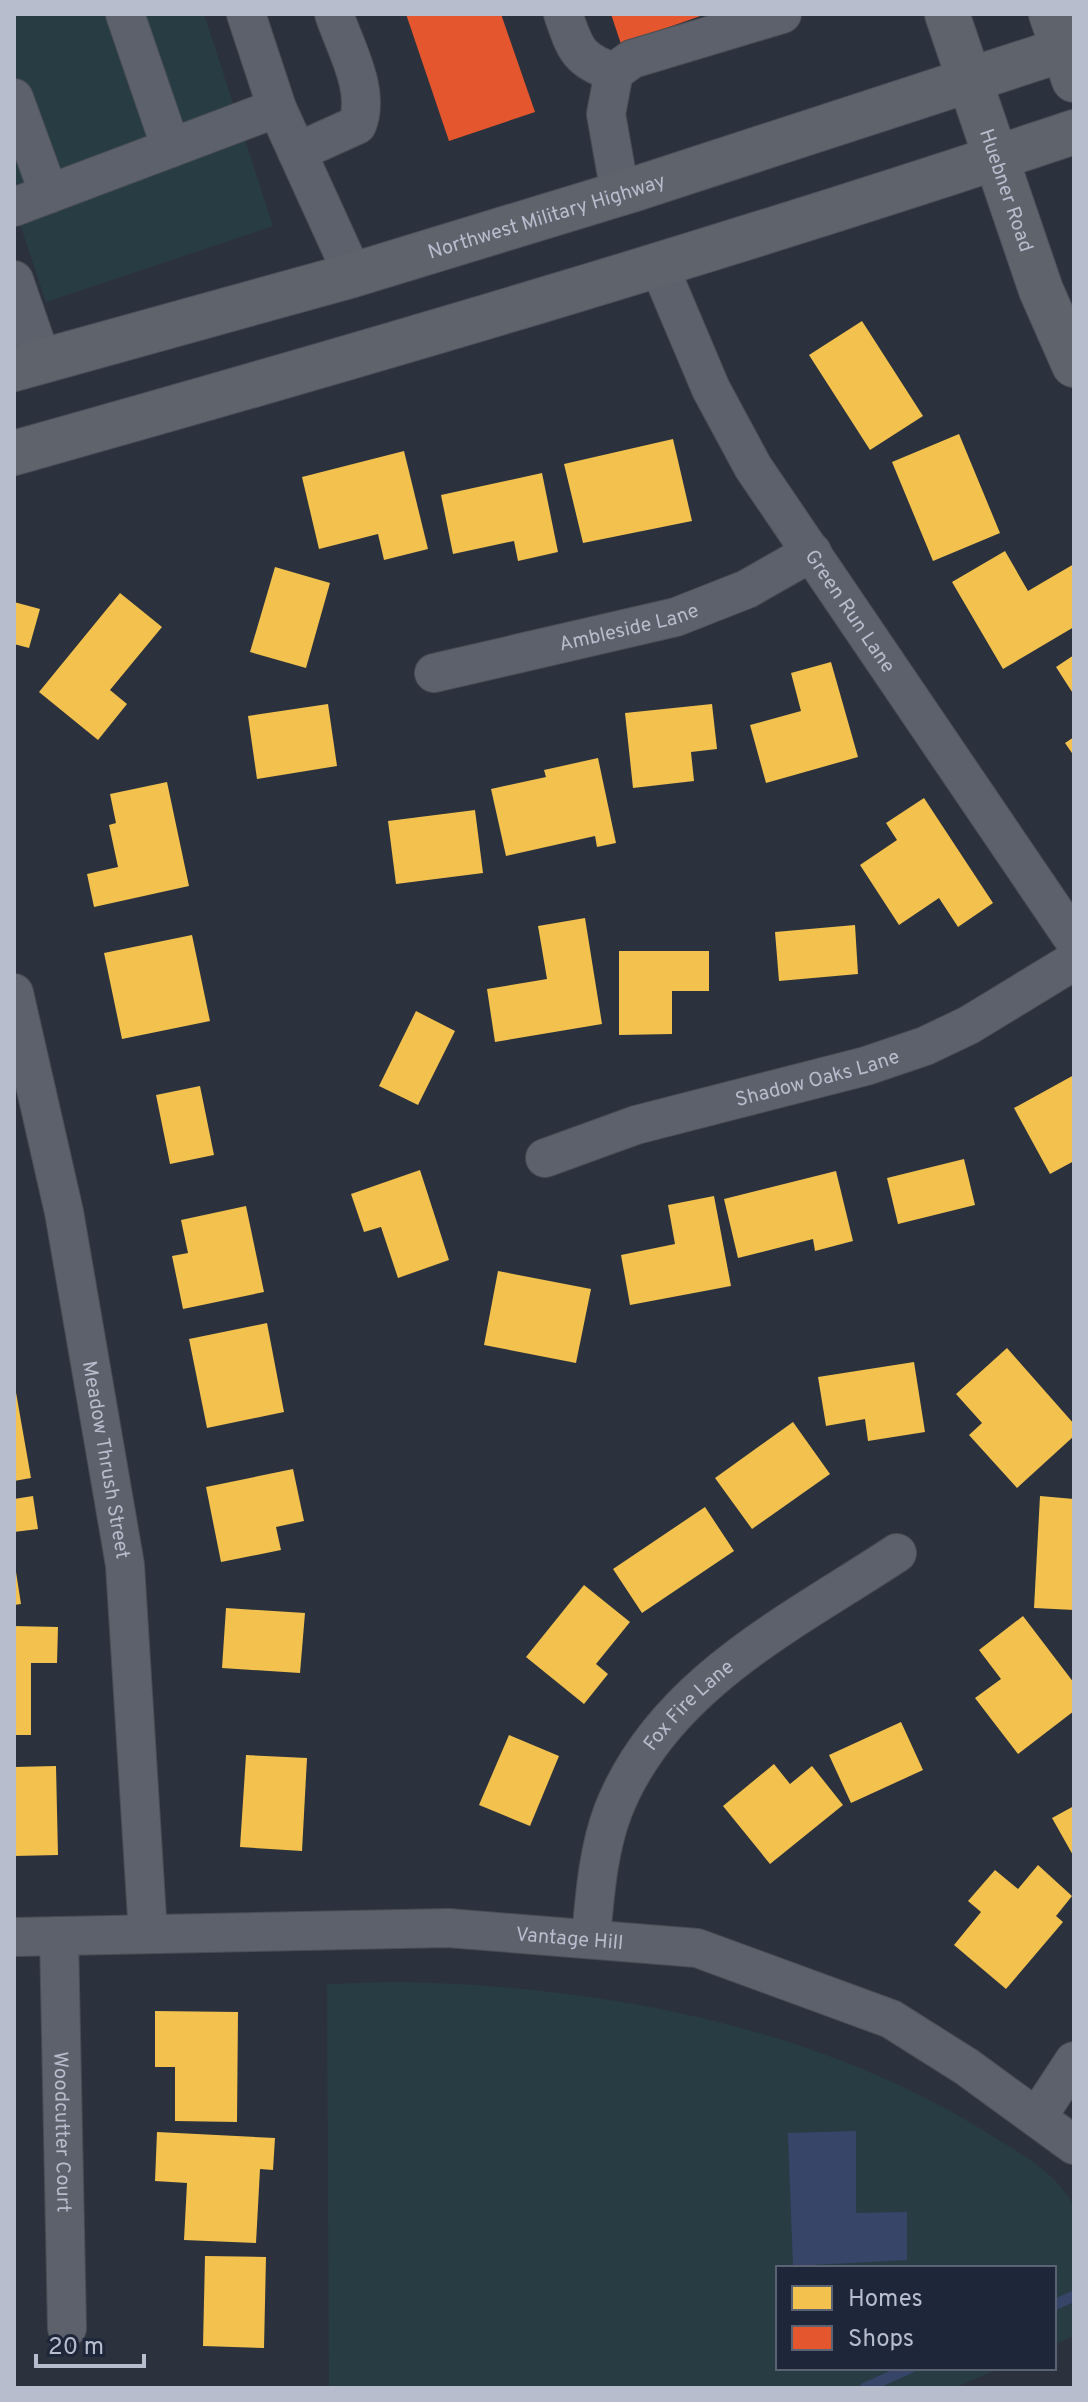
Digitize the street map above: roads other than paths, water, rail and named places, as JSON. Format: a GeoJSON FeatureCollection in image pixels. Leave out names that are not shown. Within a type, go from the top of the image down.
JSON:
{"type":"FeatureCollection","features":[{"type":"Feature","properties":{"kind":"main road","name":"Huebner Road"},"geometry":{"type":"LineString","coordinates":[[947,14],[1041,290],[1074,365]]}},
{"type":"Feature","properties":{"kind":"main road","name":"Northwest Military Highway"},"geometry":{"type":"LineString","coordinates":[[28,365],[353,275],[620,193],[1066,48]]}},
{"type":"Feature","properties":{"kind":"main road"},"geometry":{"type":"LineString","coordinates":[[14,453],[375,352],[659,266],[1074,132]]}},
{"type":"Feature","properties":{"kind":"street"},"geometry":{"type":"LineString","coordinates":[[125,14],[171,148]]}},
{"type":"Feature","properties":{"kind":"street"},"geometry":{"type":"LineString","coordinates":[[246,14],[277,108],[353,275]]}},
{"type":"Feature","properties":{"kind":"street"},"geometry":{"type":"LineString","coordinates":[[297,152],[357,125],[362,113],[359,86],[334,14]]}},
{"type":"Feature","properties":{"kind":"street"},"geometry":{"type":"LineString","coordinates":[[563,14],[577,52],[595,66],[614,72]]}},
{"type":"Feature","properties":{"kind":"street"},"geometry":{"type":"LineString","coordinates":[[620,193],[606,114],[614,72],[632,59],[782,14]]}},
{"type":"Feature","properties":{"kind":"street"},"geometry":{"type":"LineString","coordinates":[[14,98],[49,194]]}},
{"type":"Feature","properties":{"kind":"street"},"geometry":{"type":"LineString","coordinates":[[14,207],[277,108]]}},
{"type":"Feature","properties":{"kind":"street","name":"Green Run Lane"},"geometry":{"type":"LineString","coordinates":[[659,266],[711,389],[753,467],[1074,940]]}},
{"type":"Feature","properties":{"kind":"street"},"geometry":{"type":"LineString","coordinates":[[14,280],[28,365]]}},
{"type":"Feature","properties":{"kind":"street","name":"Ambleside Lane"},"geometry":{"type":"LineString","coordinates":[[434,673],[676,617],[747,589],[812,552]]}},
{"type":"Feature","properties":{"kind":"street","name":"Shadow Oaks Lane"},"geometry":{"type":"LineString","coordinates":[[545,1158],[636,1125],[866,1066],[925,1046],[969,1025],[1074,961]]}},
{"type":"Feature","properties":{"kind":"street","name":"Meadow Thrush Street"},"geometry":{"type":"LineString","coordinates":[[14,993],[64,1212],[125,1565],[148,1934]]}},
{"type":"Feature","properties":{"kind":"street","name":"Fox Fire Lane"},"geometry":{"type":"LineString","coordinates":[[591,1937],[598,1871],[609,1826],[641,1754],[651,1741],[681,1704],[729,1664],[897,1553]]}},
{"type":"Feature","properties":{"kind":"street","name":"Vantage Hill"},"geometry":{"type":"LineString","coordinates":[[14,1937],[448,1928],[591,1937],[697,1948],[891,2019],[1038,2116],[1074,2145]]}},
{"type":"Feature","properties":{"kind":"street","name":"Woodcutter Court"},"geometry":{"type":"LineString","coordinates":[[59,1936],[67,2328]]}},
{"type":"Feature","properties":{"kind":"street"},"geometry":{"type":"LineString","coordinates":[[1038,2116],[1074,2061]]}},
{"type":"Feature","properties":{"kind":"water"},"geometry":{"type":"Polygon","coordinates":[[[856,2131],[856,2213],[907,2212],[907,2260],[793,2266],[788,2133],[856,2131]]]}},
{"type":"Feature","properties":{"kind":"waterway"},"geometry":{"type":"LineString","coordinates":[[1056,2304],[1074,2296]]}},
{"type":"Feature","properties":{"kind":"waterway"},"geometry":{"type":"LineString","coordinates":[[865,2388],[906,2370]]}}]}
